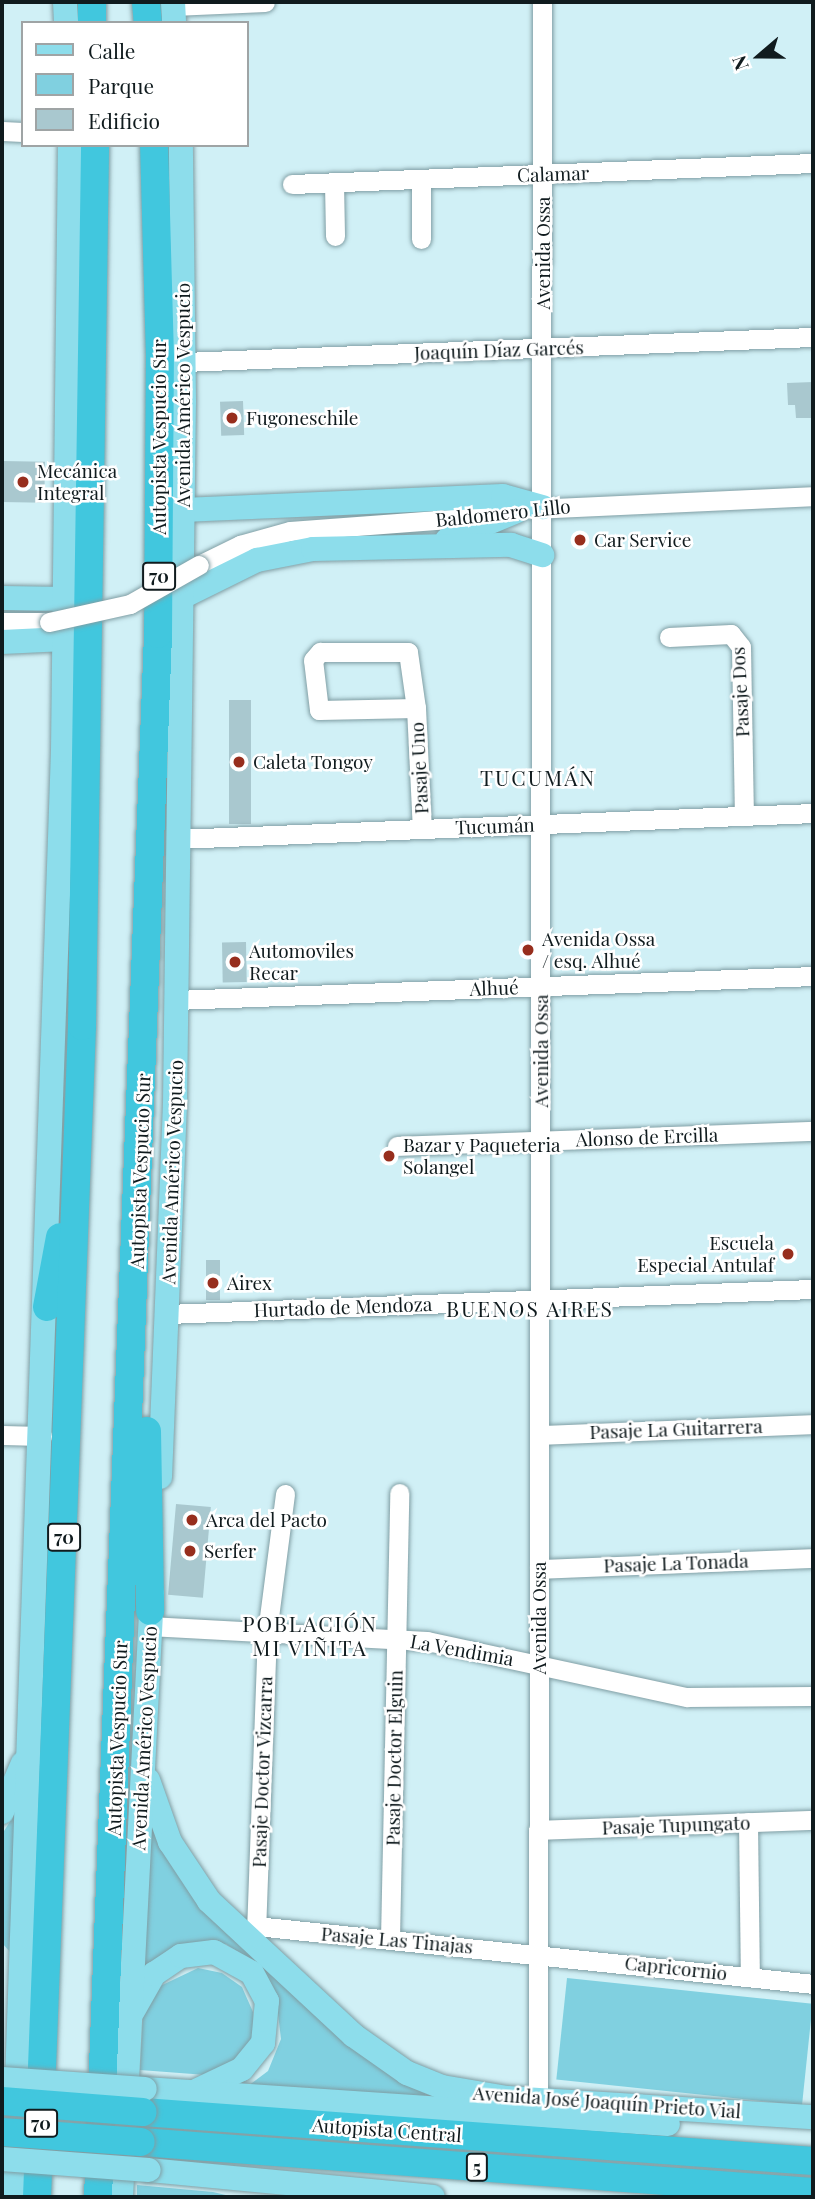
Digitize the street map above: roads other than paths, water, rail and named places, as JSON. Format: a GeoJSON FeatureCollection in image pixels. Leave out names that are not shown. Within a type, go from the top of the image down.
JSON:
{"type":"FeatureCollection","features":[{"type":"Feature","properties":{"kind":"highway"},"geometry":{"type":"LineString","coordinates":[[92,2],[92,21]]}},
{"type":"Feature","properties":{"kind":"highway"},"geometry":{"type":"LineString","coordinates":[[151,21],[167,8]]}},
{"type":"Feature","properties":{"kind":"highway","name":"70"},"geometry":{"type":"LineString","coordinates":[[37,2197],[82,1026],[95,147]]}},
{"type":"Feature","properties":{"kind":"highway","name":"Autopista Vespucio Sur"},"geometry":{"type":"LineString","coordinates":[[98,2197],[137,1244],[158,593],[160,357],[154,147]]}},
{"type":"Feature","properties":{"kind":"highway"},"geometry":{"type":"LineString","coordinates":[[47,1307],[82,1026]]}},
{"type":"Feature","properties":{"kind":"highway"},"geometry":{"type":"LineString","coordinates":[[137,1244],[145,1363],[150,1618]]}},
{"type":"Feature","properties":{"kind":"highway","name":"Autopista Central"},"geometry":{"type":"LineString","coordinates":[[2,2101],[144,2101],[813,2161]]}},
{"type":"Feature","properties":{"kind":"highway","name":"Autopista Central"},"geometry":{"type":"LineString","coordinates":[[2,2132],[813,2192]]}},
{"type":"Feature","properties":{"kind":"main road"},"geometry":{"type":"LineString","coordinates":[[65,2],[66,21]]}},
{"type":"Feature","properties":{"kind":"main road"},"geometry":{"type":"LineString","coordinates":[[13,2197],[47,1307],[57,631],[65,599],[69,147]]}},
{"type":"Feature","properties":{"kind":"main road","name":"Avenida Américo Vespucio"},"geometry":{"type":"LineString","coordinates":[[121,2197],[167,1314],[183,510],[181,147]]}},
{"type":"Feature","properties":{"kind":"main road"},"geometry":{"type":"LineString","coordinates":[[183,510],[503,496],[542,507]]}},
{"type":"Feature","properties":{"kind":"main road"},"geometry":{"type":"LineString","coordinates":[[419,545],[446,540],[517,511]]}},
{"type":"Feature","properties":{"kind":"main road"},"geometry":{"type":"LineString","coordinates":[[181,597],[276,555],[419,545],[511,545],[542,555]]}},
{"type":"Feature","properties":{"kind":"main road"},"geometry":{"type":"LineString","coordinates":[[2,598],[65,599]]}},
{"type":"Feature","properties":{"kind":"main road"},"geometry":{"type":"LineString","coordinates":[[2,642],[57,631]]}},
{"type":"Feature","properties":{"kind":"main road"},"geometry":{"type":"LineString","coordinates":[[2,1812],[31,1739]]}},
{"type":"Feature","properties":{"kind":"main road","name":"Avenida José Joaquín Prieto Vial"},"geometry":{"type":"LineString","coordinates":[[144,1748],[158,1815],[192,1880],[352,2035],[407,2073],[443,2087],[538,2101],[813,2117]]}},
{"type":"Feature","properties":{"kind":"main road"},"geometry":{"type":"LineString","coordinates":[[129,2021],[154,1974],[181,1955],[224,1955],[258,1982],[269,2022],[258,2053],[228,2078],[183,2092]]}},
{"type":"Feature","properties":{"kind":"main road"},"geometry":{"type":"LineString","coordinates":[[2,1959],[21,1998]]}},
{"type":"Feature","properties":{"kind":"main road","name":"Avenida José Joaquín Prieto Vial"},"geometry":{"type":"LineString","coordinates":[[2,2079],[144,2101],[183,2092],[632,2124],[780,2115]]}},
{"type":"Feature","properties":{"kind":"main road"},"geometry":{"type":"LineString","coordinates":[[2,2159],[220,2176],[433,2197]]}},
{"type":"Feature","properties":{"kind":"main road"},"geometry":{"type":"LineString","coordinates":[[220,2176],[257,2197]]}},
{"type":"Feature","properties":{"kind":"street"},"geometry":{"type":"LineString","coordinates":[[167,8],[265,2]]}},
{"type":"Feature","properties":{"kind":"street","name":"Avenida Ossa"},"geometry":{"type":"LineString","coordinates":[[538,2101],[542,2]]}},
{"type":"Feature","properties":{"kind":"street"},"geometry":{"type":"LineString","coordinates":[[2,131],[21,132]]}},
{"type":"Feature","properties":{"kind":"street","name":"Calamar"},"geometry":{"type":"LineString","coordinates":[[292,184],[813,163]]}},
{"type":"Feature","properties":{"kind":"street"},"geometry":{"type":"LineString","coordinates":[[421,179],[421,239]]}},
{"type":"Feature","properties":{"kind":"street"},"geometry":{"type":"LineString","coordinates":[[334,183],[335,236]]}},
{"type":"Feature","properties":{"kind":"street","name":"Joaquín Díaz Garcés"},"geometry":{"type":"LineString","coordinates":[[184,362],[813,337]]}},
{"type":"Feature","properties":{"kind":"street","name":"Baldomero Lillo"},"geometry":{"type":"LineString","coordinates":[[2,622],[57,631],[130,604],[240,545],[290,531],[542,507],[813,496]]}},
{"type":"Feature","properties":{"kind":"street","name":"Pasaje Dos"},"geometry":{"type":"LineString","coordinates":[[669,637],[731,634],[741,647],[744,816]]}},
{"type":"Feature","properties":{"kind":"street","name":"Pasaje Uno"},"geometry":{"type":"LineString","coordinates":[[416,708],[319,710],[314,654],[408,652],[416,708],[422,829]]}},
{"type":"Feature","properties":{"kind":"street","name":"Tucumán"},"geometry":{"type":"LineString","coordinates":[[177,839],[813,813]]}},
{"type":"Feature","properties":{"kind":"street","name":"Alhué"},"geometry":{"type":"LineString","coordinates":[[175,1000],[813,976]]}},
{"type":"Feature","properties":{"kind":"street","name":"Alonso de Ercilla"},"geometry":{"type":"LineString","coordinates":[[397,1146],[813,1131]]}},
{"type":"Feature","properties":{"kind":"street","name":"Hurtado de Mendoza"},"geometry":{"type":"LineString","coordinates":[[167,1314],[813,1289]]}},
{"type":"Feature","properties":{"kind":"street","name":"Pasaje La Guitarrera"},"geometry":{"type":"LineString","coordinates":[[540,1435],[813,1424]]}},
{"type":"Feature","properties":{"kind":"street"},"geometry":{"type":"LineString","coordinates":[[2,1435],[42,1436]]}},
{"type":"Feature","properties":{"kind":"street","name":"Pasaje Doctor Elguin"},"geometry":{"type":"LineString","coordinates":[[390,1939],[399,1493]]}},
{"type":"Feature","properties":{"kind":"street","name":"Pasaje Doctor Vizcarra"},"geometry":{"type":"LineString","coordinates":[[256,1926],[267,1632],[285,1494]]}},
{"type":"Feature","properties":{"kind":"street","name":"Pasaje La Tonada"},"geometry":{"type":"LineString","coordinates":[[539,1569],[813,1558]]}},
{"type":"Feature","properties":{"kind":"street","name":"La Vendimia"},"geometry":{"type":"LineString","coordinates":[[150,1618],[267,1632],[449,1644],[687,1697],[813,1696]]}},
{"type":"Feature","properties":{"kind":"street","name":"Pasaje Tupungato"},"geometry":{"type":"LineString","coordinates":[[538,1830],[813,1820]]}},
{"type":"Feature","properties":{"kind":"street"},"geometry":{"type":"LineString","coordinates":[[748,1822],[750,1977]]}},
{"type":"Feature","properties":{"kind":"street","name":"Pasaje Las Tinajas"},"geometry":{"type":"LineString","coordinates":[[256,1926],[538,1953]]}},
{"type":"Feature","properties":{"kind":"street","name":"Capricornio"},"geometry":{"type":"LineString","coordinates":[[538,1953],[813,1984]]}},
{"type":"Feature","properties":{"kind":"place","name":"Fugoneschile"},"geometry":{"type":"Point","coordinates":[232,418]}},
{"type":"Feature","properties":{"kind":"place","name":"Mecánica Integral"},"geometry":{"type":"Point","coordinates":[23,482]}},
{"type":"Feature","properties":{"kind":"place","name":"Car Service"},"geometry":{"type":"Point","coordinates":[580,540]}},
{"type":"Feature","properties":{"kind":"place","name":"Caleta Tongoy"},"geometry":{"type":"Point","coordinates":[239,762]}},
{"type":"Feature","properties":{"kind":"place","name":"Avenida Ossa / esq. Alhué"},"geometry":{"type":"Point","coordinates":[528,950]}},
{"type":"Feature","properties":{"kind":"place","name":"Automoviles Recar"},"geometry":{"type":"Point","coordinates":[235,962]}},
{"type":"Feature","properties":{"kind":"place","name":"Bazar y Paqueteria Solangel"},"geometry":{"type":"Point","coordinates":[389,1156]}},
{"type":"Feature","properties":{"kind":"place","name":"Escuela Especial Antulaf"},"geometry":{"type":"Point","coordinates":[788,1254]}},
{"type":"Feature","properties":{"kind":"place","name":"Airex"},"geometry":{"type":"Point","coordinates":[213,1283]}},
{"type":"Feature","properties":{"kind":"place","name":"Arca del Pacto"},"geometry":{"type":"Point","coordinates":[192,1520]}},
{"type":"Feature","properties":{"kind":"place","name":"Serfer"},"geometry":{"type":"Point","coordinates":[190,1551]}},
{"type":"Feature","properties":{"kind":"district","name":"TUCUMÁN"},"geometry":{"type":"Point","coordinates":[538,777]}},
{"type":"Feature","properties":{"kind":"district","name":"BUENOS AIRES"},"geometry":{"type":"Point","coordinates":[530,1308]}},
{"type":"Feature","properties":{"kind":"district","name":"POBLACIÓN MI VIÑITA"},"geometry":{"type":"Point","coordinates":[310,1635]}}]}
